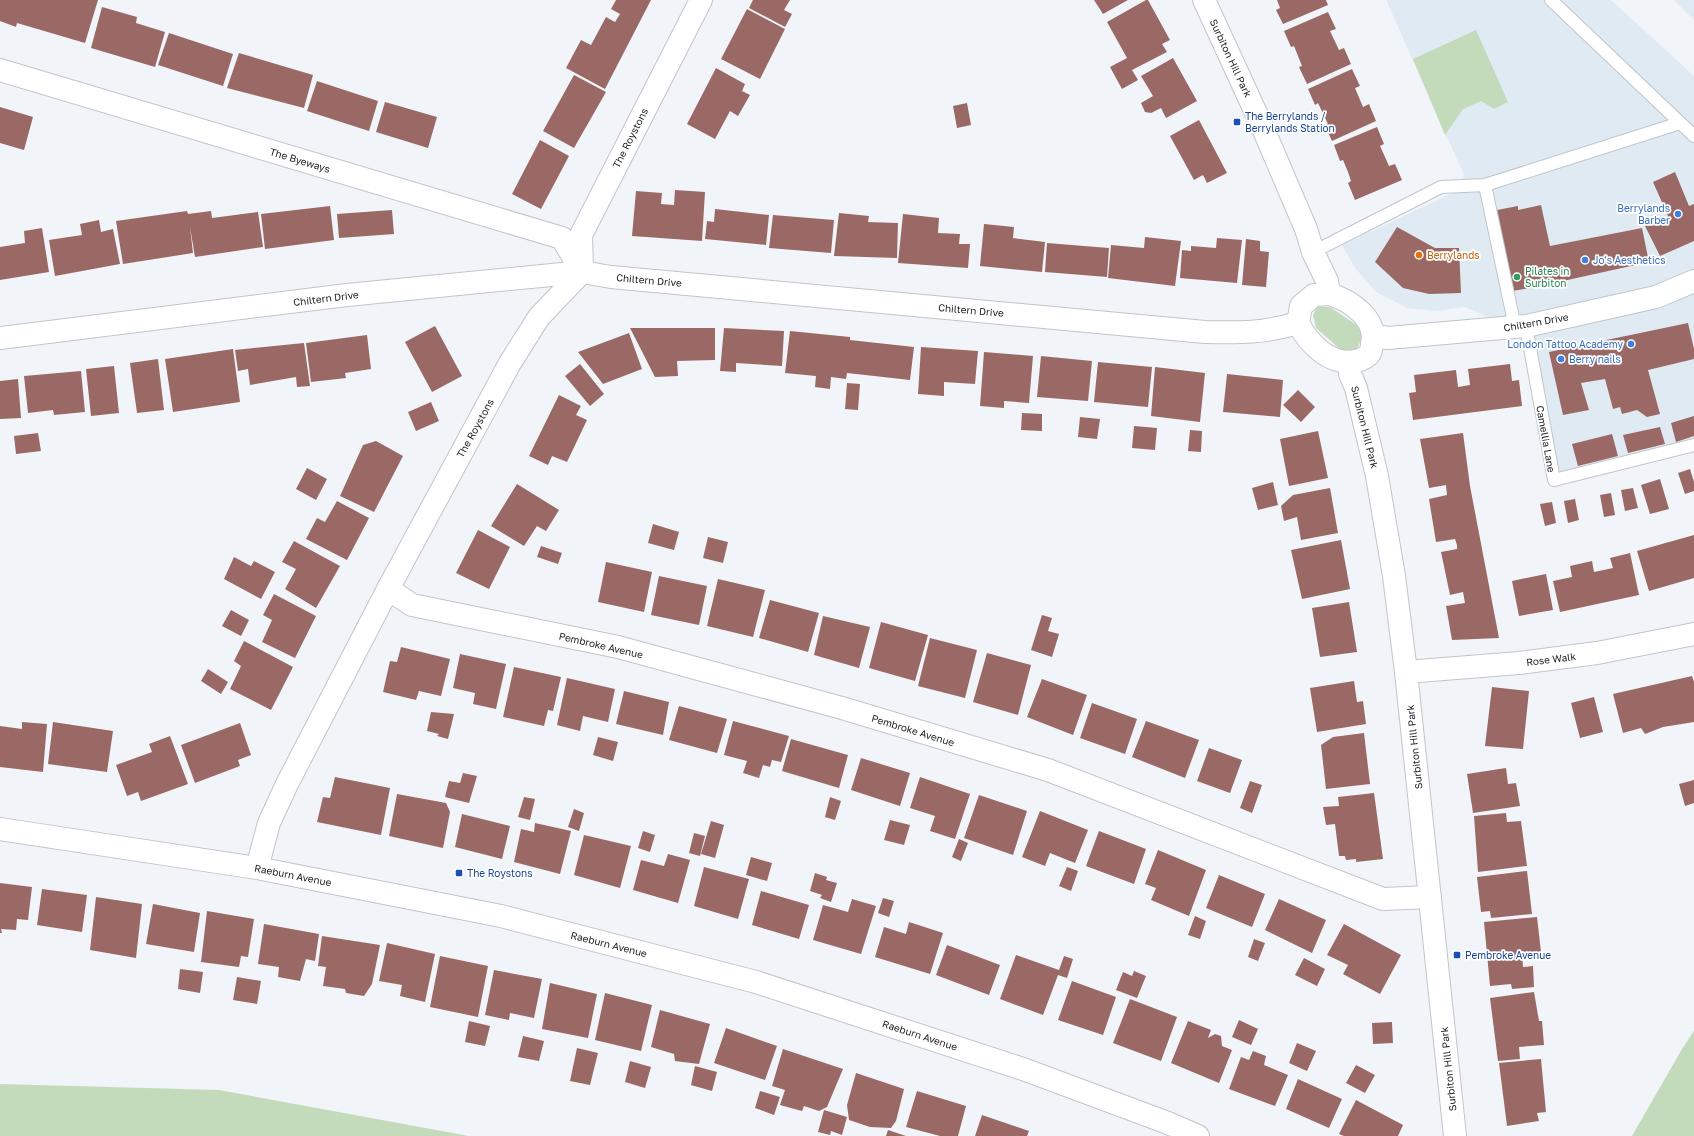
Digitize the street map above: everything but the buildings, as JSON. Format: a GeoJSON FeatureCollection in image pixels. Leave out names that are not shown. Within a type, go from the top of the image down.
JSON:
{"type":"FeatureCollection","features":[{"type":"Feature","properties":{"kind":"street","name":"The Roystons"},"geometry":{"type":"LineString","coordinates":[[257,868],[269,823],[388,589],[510,363],[538,317],[582,272],[581,235],[601,193],[701,0]]}},
{"type":"Feature","properties":{"kind":"street","name":"Surbiton Hill Park"},"geometry":{"type":"LineString","coordinates":[[1204,0],[1262,126],[1306,229],[1313,252],[1327,281],[1329,294]]}},
{"type":"Feature","properties":{"kind":"street","name":"The Byeways"},"geometry":{"type":"LineString","coordinates":[[0,70],[562,238],[582,272]]}},
{"type":"Feature","properties":{"kind":"street","name":"Chiltern Drive"},"geometry":{"type":"LineString","coordinates":[[0,338],[347,295],[582,272],[611,277],[1204,332],[1240,333],[1273,330],[1298,323]]}},
{"type":"Feature","properties":{"kind":"street","name":"Chiltern Drive"},"geometry":{"type":"LineString","coordinates":[[1374,336],[1388,338],[1520,326],[1656,297],[1694,281]]}},
{"type":"Feature","properties":{"kind":"street"},"geometry":{"type":"LineString","coordinates":[[1329,294],[1339,297],[1364,315],[1371,324],[1374,336],[1370,352],[1361,360],[1351,362],[1332,358],[1318,349],[1305,335],[1298,323],[1300,306],[1314,295],[1329,294]]}},
{"type":"Feature","properties":{"kind":"street","name":"Surbiton Hill Park"},"geometry":{"type":"LineString","coordinates":[[1351,362],[1350,374],[1359,401],[1377,476],[1394,576],[1406,672],[1455,1136]]}},
{"type":"Feature","properties":{"kind":"street","name":"Pembroke Avenue"},"geometry":{"type":"LineString","coordinates":[[388,589],[412,605],[618,647],[842,708],[1048,770],[1383,899],[1430,897]]}},
{"type":"Feature","properties":{"kind":"street","name":"Rose Walk"},"geometry":{"type":"LineString","coordinates":[[1406,672],[1519,663],[1596,653],[1694,634]]}},
{"type":"Feature","properties":{"kind":"street","name":"Raeburn Avenue"},"geometry":{"type":"LineString","coordinates":[[0,829],[257,868],[501,916],[756,982],[1023,1069],[1168,1123],[1198,1136]]}},
{"type":"Feature","properties":{"kind":"lane"},"geometry":{"type":"LineString","coordinates":[[1551,0],[1694,136]]}},
{"type":"Feature","properties":{"kind":"lane"},"geometry":{"type":"LineString","coordinates":[[1313,252],[1441,186],[1485,185],[1680,123]]}},
{"type":"Feature","properties":{"kind":"lane"},"geometry":{"type":"LineString","coordinates":[[1485,185],[1520,326]]}},
{"type":"Feature","properties":{"kind":"lane","name":"Camellia Lane"},"geometry":{"type":"LineString","coordinates":[[1520,326],[1554,480],[1694,445]]}},
{"type":"Feature","properties":{"kind":"shaded area"},"geometry":{"type":"Polygon","coordinates":[[[1386,0],[1611,0],[1694,76],[1694,445],[1556,478],[1532,336],[1465,307],[1436,311],[1407,308],[1376,292],[1355,268],[1342,245],[1459,190],[1464,175],[1386,0]]]}},
{"type":"Feature","properties":{"kind":"shaded area"},"geometry":{"type":"Polygon","coordinates":[[[1674,0],[1694,0],[1694,20],[1674,0]]]}},
{"type":"Feature","properties":{"kind":"green space"},"geometry":{"type":"Polygon","coordinates":[[[1476,30],[1508,102],[1494,109],[1481,101],[1463,109],[1445,135],[1413,59],[1476,30]]]}},
{"type":"Feature","properties":{"kind":"green space"},"geometry":{"type":"Polygon","coordinates":[[[1317,307],[1330,307],[1361,328],[1361,340],[1357,349],[1348,351],[1341,350],[1316,328],[1313,315],[1317,307]]]}},
{"type":"Feature","properties":{"kind":"green space"},"geometry":{"type":"Polygon","coordinates":[[[1694,1031],[1694,1136],[1632,1136],[1682,1049],[1694,1031]]]}},
{"type":"Feature","properties":{"kind":"green space"},"geometry":{"type":"Polygon","coordinates":[[[0,1084],[219,1090],[469,1136],[0,1136],[0,1084]]]}},
{"type":"Feature","properties":{"kind":"place","name":"The Berrylands / Berrylands Station"},"geometry":{"type":"Point","coordinates":[1237,122]}},
{"type":"Feature","properties":{"kind":"place","name":"Berrylands Barber"},"geometry":{"type":"Point","coordinates":[1678,214]}},
{"type":"Feature","properties":{"kind":"place","name":"Berrylands"},"geometry":{"type":"Point","coordinates":[1419,255]}},
{"type":"Feature","properties":{"kind":"place","name":"Jo's Aesthetics"},"geometry":{"type":"Point","coordinates":[1585,260]}},
{"type":"Feature","properties":{"kind":"place","name":"Pilates in Surbiton"},"geometry":{"type":"Point","coordinates":[1517,277]}},
{"type":"Feature","properties":{"kind":"place","name":"London Tattoo Academy"},"geometry":{"type":"Point","coordinates":[1631,344]}},
{"type":"Feature","properties":{"kind":"place","name":"Berry nails"},"geometry":{"type":"Point","coordinates":[1561,359]}},
{"type":"Feature","properties":{"kind":"place","name":"The Roystons"},"geometry":{"type":"Point","coordinates":[459,873]}},
{"type":"Feature","properties":{"kind":"place","name":"Pembroke Avenue"},"geometry":{"type":"Point","coordinates":[1457,955]}}]}
